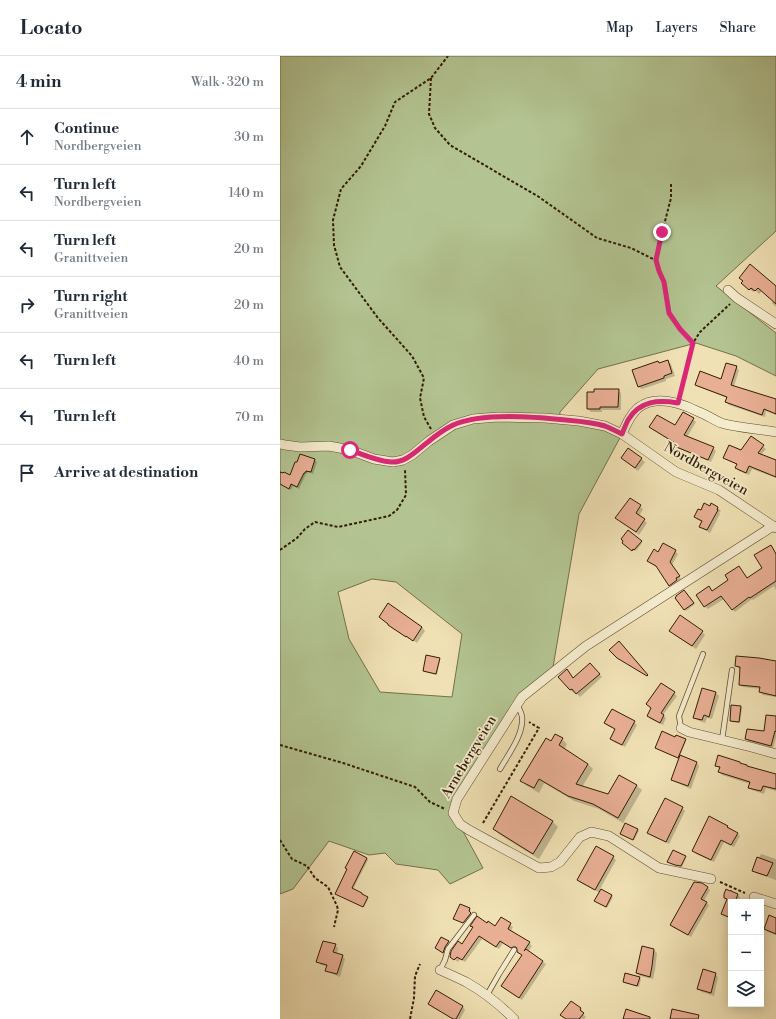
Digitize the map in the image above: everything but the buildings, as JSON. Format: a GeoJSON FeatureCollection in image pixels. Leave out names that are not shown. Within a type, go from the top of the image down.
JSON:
{"type":"FeatureCollection","features":[{"type":"Feature","properties":{"kind":"street"},"geometry":{"type":"LineString","coordinates":[[728,290],[737,298],[776,324]]}},
{"type":"Feature","properties":{"kind":"street"},"geometry":{"type":"LineString","coordinates":[[622,434],[629,418],[638,408],[649,403],[664,401],[678,403],[721,422],[776,432]]}},
{"type":"Feature","properties":{"kind":"street","name":"Nordbergveien"},"geometry":{"type":"LineString","coordinates":[[403,460],[453,425],[474,419],[498,417],[545,418],[580,421],[605,426],[622,434],[676,472],[719,490],[774,527]]}},
{"type":"Feature","properties":{"kind":"street"},"geometry":{"type":"LineString","coordinates":[[280,444],[300,447],[329,446],[350,450],[374,459],[393,462],[403,460]]}},
{"type":"Feature","properties":{"kind":"street","name":"Arnebergveien"},"geometry":{"type":"LineString","coordinates":[[711,879],[659,868],[609,836],[591,832],[580,837],[560,862],[551,866],[539,868],[468,830],[460,824],[453,813],[457,799],[522,697],[586,646],[774,527]]}},
{"type":"Feature","properties":{"kind":"street"},"geometry":{"type":"LineString","coordinates":[[681,728],[689,732],[776,754]]}},
{"type":"Feature","properties":{"kind":"street"},"geometry":{"type":"LineString","coordinates":[[754,896],[776,904]]}},
{"type":"Feature","properties":{"kind":"street"},"geometry":{"type":"LineString","coordinates":[[440,970],[467,982],[487,995],[514,1019]]}},
{"type":"Feature","properties":{"kind":"lane"},"geometry":{"type":"LineString","coordinates":[[681,728],[679,716],[703,654]]}},
{"type":"Feature","properties":{"kind":"lane"},"geometry":{"type":"LineString","coordinates":[[722,740],[732,670]]}},
{"type":"Feature","properties":{"kind":"lane"},"geometry":{"type":"LineString","coordinates":[[500,769],[519,736],[522,725],[522,717],[517,704]]}},
{"type":"Feature","properties":{"kind":"lane"},"geometry":{"type":"LineString","coordinates":[[440,970],[448,949],[474,915]]}},
{"type":"Feature","properties":{"kind":"lane"},"geometry":{"type":"LineString","coordinates":[[487,995],[514,950]]}},
{"type":"Feature","properties":{"kind":"path"},"geometry":{"type":"LineString","coordinates":[[436,436],[424,417],[420,398],[424,378],[412,356],[378,318],[340,267],[334,245],[333,220],[341,190],[361,166],[385,126],[395,102],[431,78],[448,56]]}},
{"type":"Feature","properties":{"kind":"path"},"geometry":{"type":"LineString","coordinates":[[431,78],[429,114],[435,128],[450,145],[539,197],[597,238],[631,248],[656,260]]}},
{"type":"Feature","properties":{"kind":"path"},"geometry":{"type":"LineString","coordinates":[[671,183],[671,198],[656,260],[664,282],[669,313],[680,329],[693,343]]}},
{"type":"Feature","properties":{"kind":"path"},"geometry":{"type":"LineString","coordinates":[[678,403],[693,343],[700,332],[737,298]]}},
{"type":"Feature","properties":{"kind":"path"},"geometry":{"type":"LineString","coordinates":[[280,550],[297,538],[305,529],[315,522],[338,527],[389,516],[397,510],[406,495],[406,471],[403,460]]}},
{"type":"Feature","properties":{"kind":"path"},"geometry":{"type":"LineString","coordinates":[[483,822],[539,728],[522,717]]}},
{"type":"Feature","properties":{"kind":"path"},"geometry":{"type":"LineString","coordinates":[[280,745],[343,763],[415,787],[430,802],[453,813]]}},
{"type":"Feature","properties":{"kind":"path"},"geometry":{"type":"LineString","coordinates":[[280,840],[292,859],[307,866],[315,878],[328,887],[338,910],[334,927]]}},
{"type":"Feature","properties":{"kind":"path"},"geometry":{"type":"LineString","coordinates":[[711,879],[754,896]]}},
{"type":"Feature","properties":{"kind":"path"},"geometry":{"type":"LineString","coordinates":[[410,1019],[414,998],[415,976],[420,964]]}},
{"type":"Feature","properties":{"kind":"green space"},"geometry":{"type":"Polygon","coordinates":[[[280,56],[776,56],[776,231],[716,286],[776,333],[776,376],[736,356],[696,343],[598,369],[560,412],[559,419],[622,434],[579,514],[552,673],[522,697],[453,813],[483,868],[450,884],[438,870],[396,864],[385,853],[369,855],[329,841],[293,889],[280,894],[280,56]],[[372,579],[338,592],[349,639],[380,692],[452,697],[462,634],[396,582],[372,579]]]}},
{"type":"Feature","properties":{"kind":"route"},"geometry":{"type":"LineString","coordinates":[[350,450],[374,459],[393,462],[403,460],[453,425],[474,419],[498,417],[545,418],[580,421],[605,426],[622,434],[629,418],[638,408],[649,403],[664,401],[678,403],[693,343],[680,329],[669,313],[664,282],[656,260],[662,232]]}}]}
